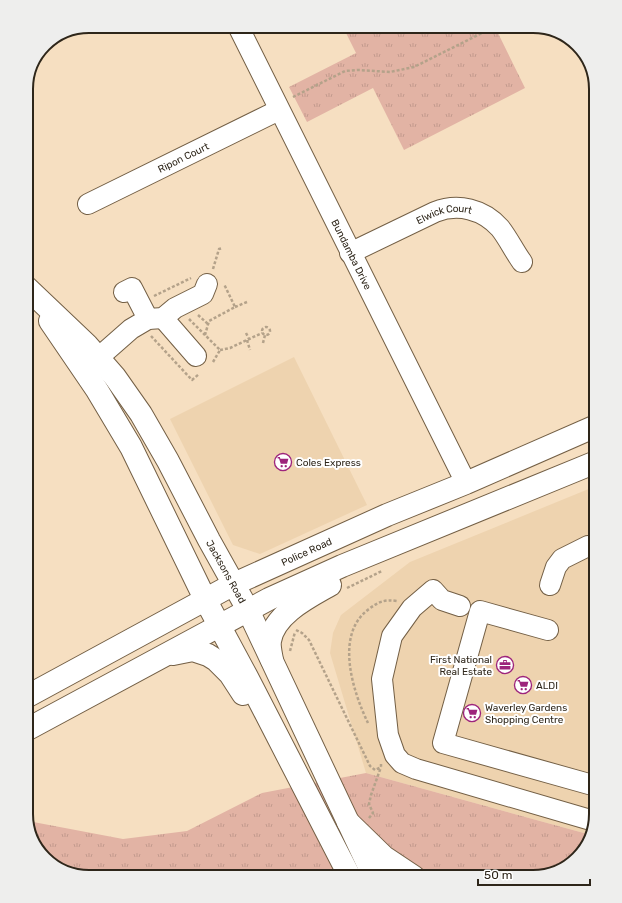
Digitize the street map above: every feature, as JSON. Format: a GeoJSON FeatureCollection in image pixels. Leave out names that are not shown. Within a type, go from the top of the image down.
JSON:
{"type":"FeatureCollection","features":[{"type":"Feature","properties":{"kind":"main road","name":"Jacksons Road"},"geometry":{"type":"LineString","coordinates":[[33,294],[70,328],[101,361],[115,377],[141,414],[248,610],[272,662],[358,823],[372,870]]}},
{"type":"Feature","properties":{"kind":"main road","name":"Jacksons Road"},"geometry":{"type":"LineString","coordinates":[[33,295],[97,390],[131,447],[205,599],[220,625],[346,870]]}},
{"type":"Feature","properties":{"kind":"main road","name":"Police Road"},"geometry":{"type":"LineString","coordinates":[[33,693],[234,584],[382,518],[589,429]]}},
{"type":"Feature","properties":{"kind":"main road"},"geometry":{"type":"LineString","coordinates":[[33,724],[269,599],[329,572],[589,465]]}},
{"type":"Feature","properties":{"kind":"main road"},"geometry":{"type":"LineString","coordinates":[[272,662],[270,641],[278,623],[297,604],[332,583],[433,529]]}},
{"type":"Feature","properties":{"kind":"main road"},"geometry":{"type":"LineString","coordinates":[[162,657],[193,650],[208,655],[216,660],[230,674],[251,708],[278,738]]}},
{"type":"Feature","properties":{"kind":"main road"},"geometry":{"type":"LineString","coordinates":[[358,823],[384,858],[403,870]]}},
{"type":"Feature","properties":{"kind":"street","name":"Bundamba Drive"},"geometry":{"type":"LineString","coordinates":[[242,33],[286,103],[350,253],[466,483]]}},
{"type":"Feature","properties":{"kind":"street","name":"Ripon Court"},"geometry":{"type":"LineString","coordinates":[[88,204],[286,103]]}},
{"type":"Feature","properties":{"kind":"street","name":"Elwick Court"},"geometry":{"type":"LineString","coordinates":[[350,253],[435,212],[445,208],[456,207],[468,208],[495,223],[522,262]]}},
{"type":"Feature","properties":{"kind":"street"},"geometry":{"type":"LineString","coordinates":[[124,292],[132,288],[155,319],[196,356]]}},
{"type":"Feature","properties":{"kind":"street"},"geometry":{"type":"LineString","coordinates":[[101,361],[131,329],[155,319],[206,293]]}},
{"type":"Feature","properties":{"kind":"street"},"geometry":{"type":"LineString","coordinates":[[550,585],[556,567],[562,559],[588,546]]}},
{"type":"Feature","properties":{"kind":"street"},"geometry":{"type":"LineString","coordinates":[[460,606],[442,600],[433,590],[412,608],[392,636],[382,679],[388,735],[395,755],[402,763],[424,771],[589,820]]}},
{"type":"Feature","properties":{"kind":"street"},"geometry":{"type":"LineString","coordinates":[[548,630],[480,611],[443,743],[589,784]]}},
{"type":"Feature","properties":{"kind":"path"},"geometry":{"type":"LineString","coordinates":[[286,103],[345,72],[358,70],[390,72],[414,67],[482,33]]}},
{"type":"Feature","properties":{"kind":"path"},"geometry":{"type":"LineString","coordinates":[[208,324],[206,293],[218,250],[222,248]]}},
{"type":"Feature","properties":{"kind":"path"},"geometry":{"type":"LineString","coordinates":[[235,307],[247,302]]}},
{"type":"Feature","properties":{"kind":"path"},"geometry":{"type":"LineString","coordinates":[[184,314],[205,334]]}},
{"type":"Feature","properties":{"kind":"path"},"geometry":{"type":"LineString","coordinates":[[220,350],[230,348],[248,339],[263,334],[269,334],[269,330],[265,327],[262,327],[263,334],[263,343]]}},
{"type":"Feature","properties":{"kind":"path"},"geometry":{"type":"LineString","coordinates":[[246,333],[250,350]]}},
{"type":"Feature","properties":{"kind":"path"},"geometry":{"type":"LineString","coordinates":[[369,725],[363,712],[348,658],[352,632],[365,611],[376,603],[387,599],[398,601],[412,608]]}},
{"type":"Feature","properties":{"kind":"path"},"geometry":{"type":"LineString","coordinates":[[295,630],[302,632],[309,640],[370,766],[375,770],[381,767]]}},
{"type":"Feature","properties":{"kind":"path"},"geometry":{"type":"LineString","coordinates":[[358,823],[374,813],[369,804],[381,767],[380,760]]}},
{"type":"Feature","properties":{"kind":"shaded area"},"geometry":{"type":"Polygon","coordinates":[[[294,357],[367,505],[260,554],[233,545],[170,419],[294,357]]]}},
{"type":"Feature","properties":{"kind":"shaded area","name":"Waverley Gardens Shopping Centre"},"geometry":{"type":"Polygon","coordinates":[[[589,489],[589,822],[586,834],[366,773],[330,653],[333,633],[341,615],[410,562],[589,489]]]}},
{"type":"Feature","properties":{"kind":"green space"},"geometry":{"type":"Polygon","coordinates":[[[346,33],[498,33],[525,88],[404,150],[373,88],[307,122],[289,87],[356,53],[346,33]]]}},
{"type":"Feature","properties":{"kind":"green space"},"geometry":{"type":"Polygon","coordinates":[[[366,773],[586,834],[578,848],[567,859],[555,866],[541,870],[85,870],[64,864],[49,854],[37,836],[33,822],[123,839],[187,831],[262,793],[366,773]]]}},
{"type":"Feature","properties":{"kind":"place","name":"Coles Express"},"geometry":{"type":"Point","coordinates":[283,462]}},
{"type":"Feature","properties":{"kind":"place","name":"First National Real Estate"},"geometry":{"type":"Point","coordinates":[505,665]}},
{"type":"Feature","properties":{"kind":"place","name":"ALDI"},"geometry":{"type":"Point","coordinates":[523,685]}},
{"type":"Feature","properties":{"kind":"place","name":"Waverley Gardens Shopping Centre"},"geometry":{"type":"Point","coordinates":[472,713]}}]}
